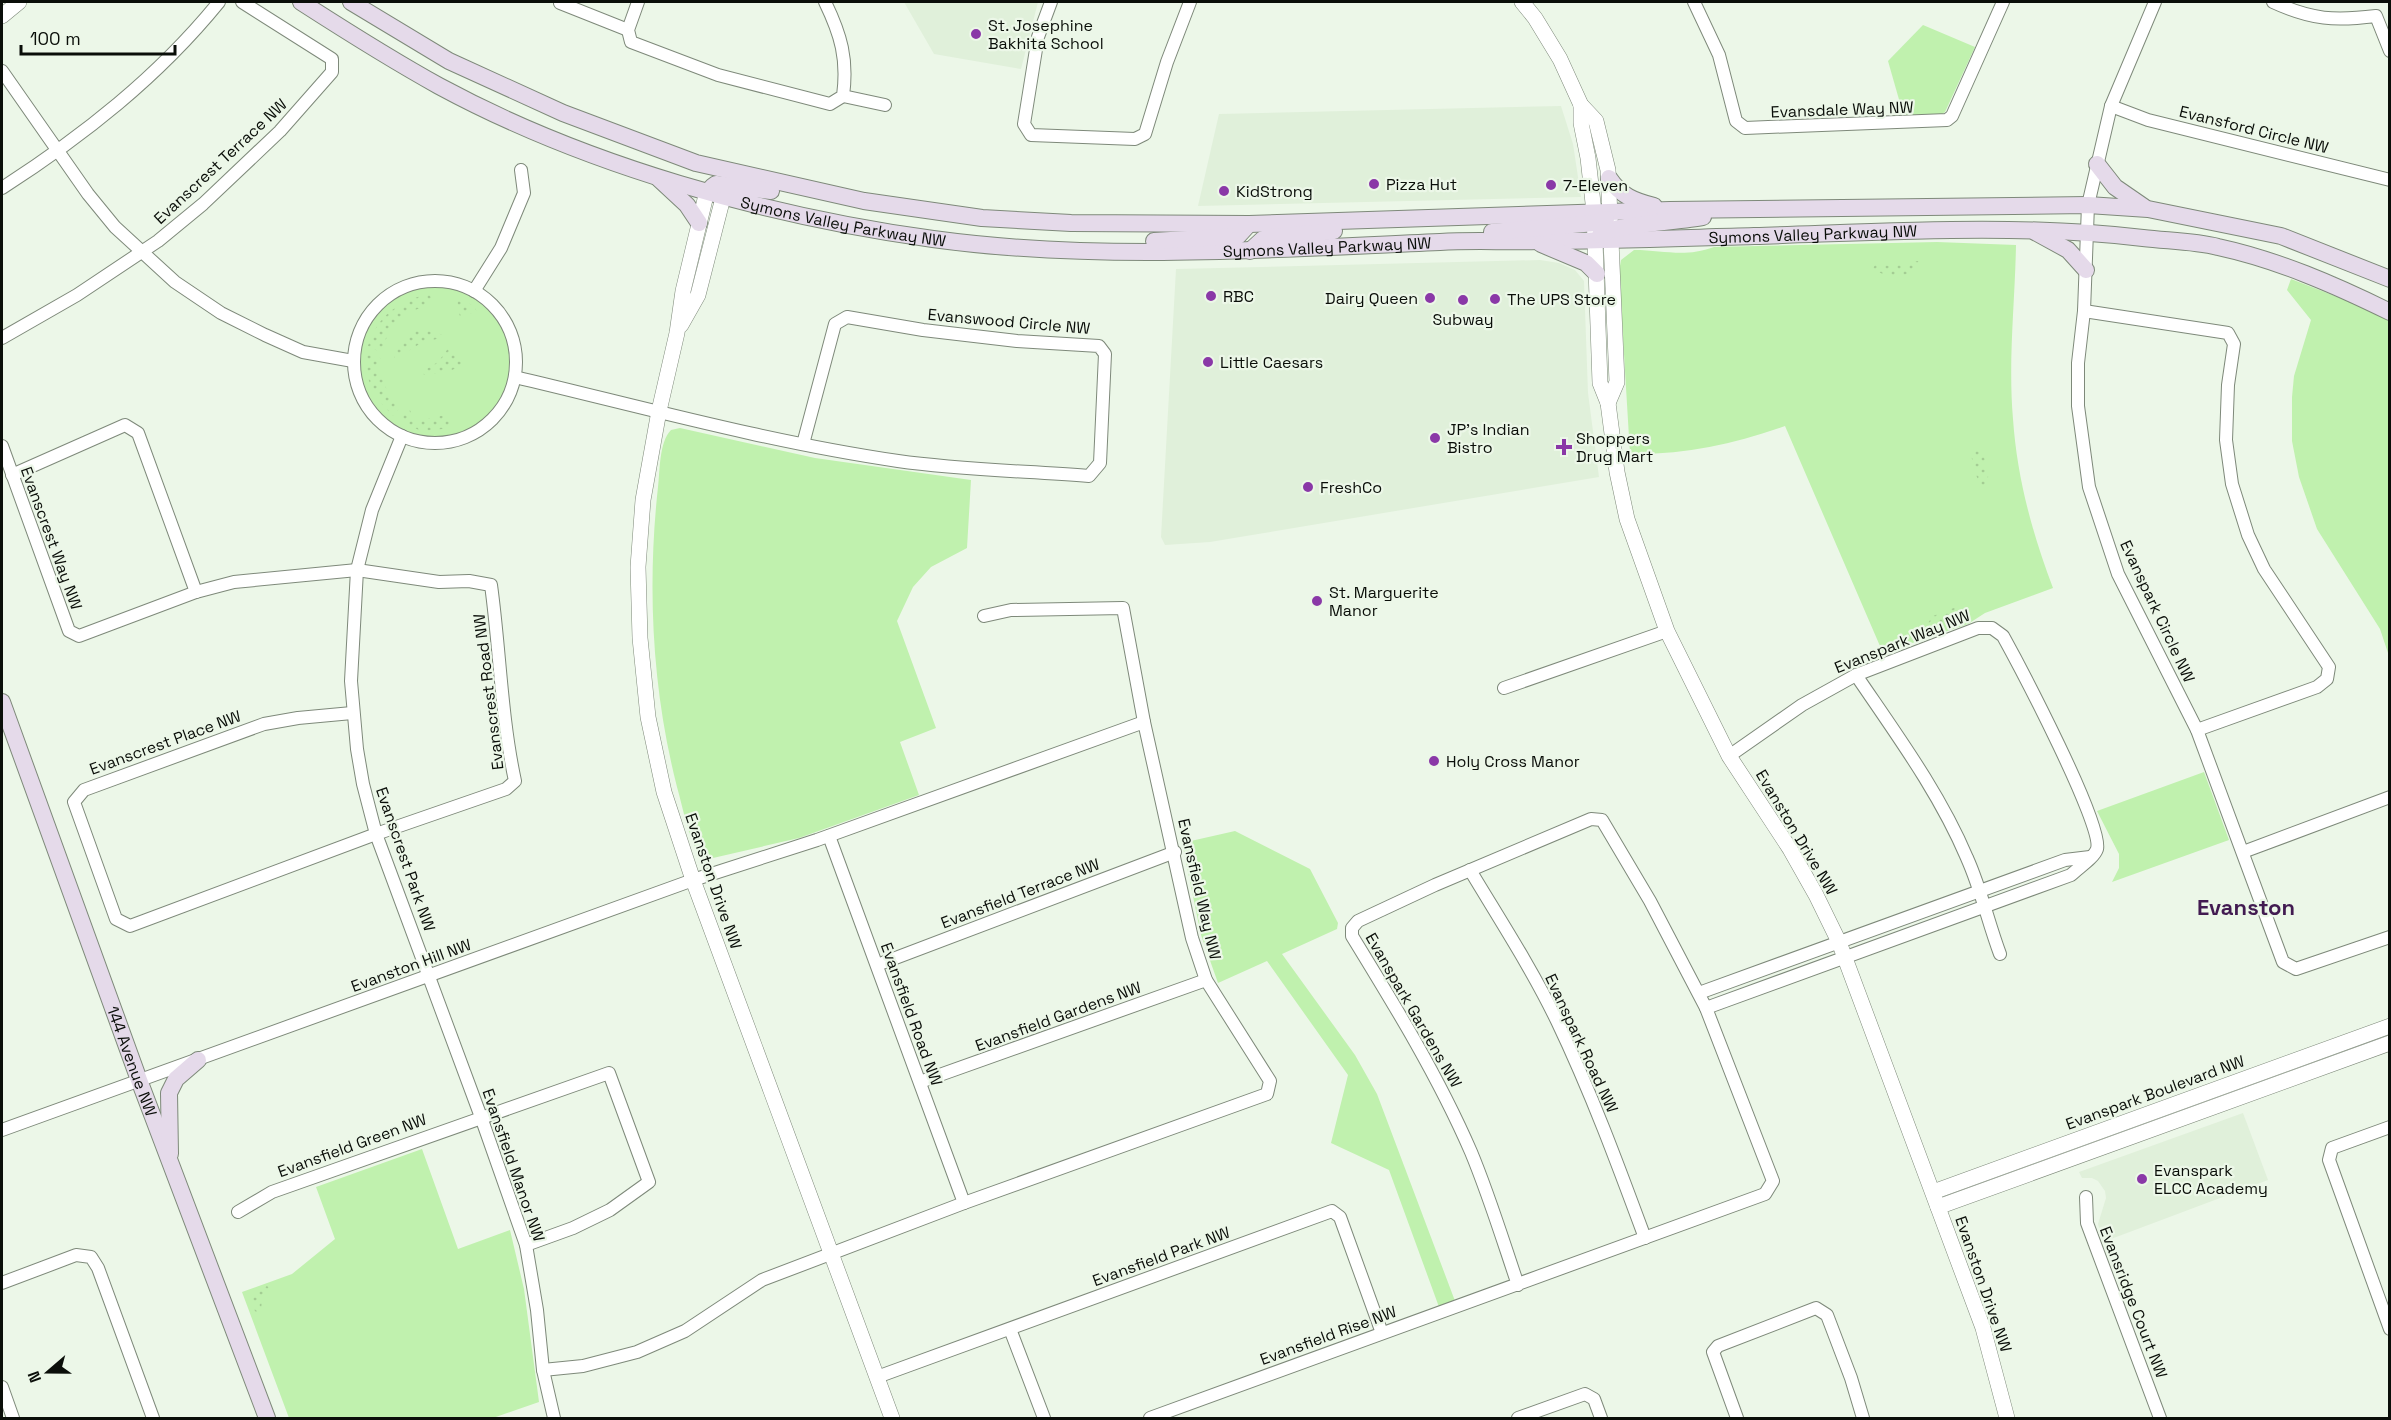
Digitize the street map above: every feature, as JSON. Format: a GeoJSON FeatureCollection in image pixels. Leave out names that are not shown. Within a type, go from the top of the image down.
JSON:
{"type":"FeatureCollection","features":[{"type":"Feature","properties":{"kind":"main road","name":"Symons Valley Parkway NW"},"geometry":{"type":"LineString","coordinates":[[301,2],[441,87],[543,135],[656,177],[707,191],[727,184],[856,205],[921,209],[982,218],[1071,224],[1249,224],[1421,217],[1603,226],[1992,228],[2085,232],[2215,246],[2294,269],[2390,312]]}},
{"type":"Feature","properties":{"kind":"main road","name":"Symons Valley Parkway NW"},"geometry":{"type":"LineString","coordinates":[[351,2],[450,61],[563,113],[696,163],[727,184],[856,226],[933,239],[1012,247],[1112,251],[1250,251],[1470,241],[1535,242],[1670,210],[2088,205],[2148,209],[2281,236],[2390,279]]}},
{"type":"Feature","properties":{"kind":"main road"},"geometry":{"type":"LineString","coordinates":[[2097,164],[2123,195],[2148,209]]}},
{"type":"Feature","properties":{"kind":"main road"},"geometry":{"type":"LineString","coordinates":[[656,177],[687,205],[699,223]]}},
{"type":"Feature","properties":{"kind":"main road"},"geometry":{"type":"LineString","coordinates":[[1609,178],[1617,190],[1625,196],[1670,210]]}},
{"type":"Feature","properties":{"kind":"main road"},"geometry":{"type":"LineString","coordinates":[[1470,241],[1480,232],[1682,222],[1727,211]]}},
{"type":"Feature","properties":{"kind":"main road"},"geometry":{"type":"LineString","coordinates":[[1250,251],[1263,239],[1272,237],[1385,226],[1421,217]]}},
{"type":"Feature","properties":{"kind":"main road"},"geometry":{"type":"LineString","coordinates":[[1112,251],[1158,240],[1238,236],[1249,224]]}},
{"type":"Feature","properties":{"kind":"main road"},"geometry":{"type":"LineString","coordinates":[[2032,230],[2068,250],[2086,270]]}},
{"type":"Feature","properties":{"kind":"main road"},"geometry":{"type":"LineString","coordinates":[[1535,242],[1586,263],[1597,274]]}},
{"type":"Feature","properties":{"kind":"main road","name":"144 Avenue NW"},"geometry":{"type":"LineString","coordinates":[[2,702],[170,1164],[267,1419]]}},
{"type":"Feature","properties":{"kind":"main road"},"geometry":{"type":"LineString","coordinates":[[170,1164],[169,1093],[176,1079],[198,1060]]}},
{"type":"Feature","properties":{"kind":"street"},"geometry":{"type":"LineString","coordinates":[[2,16],[19,2]]}},
{"type":"Feature","properties":{"kind":"street"},"geometry":{"type":"LineString","coordinates":[[2,188],[105,117],[149,77],[203,22],[219,2]]}},
{"type":"Feature","properties":{"kind":"street","name":"Evanscrest Terrace NW"},"geometry":{"type":"LineString","coordinates":[[142,251],[203,204],[272,139],[332,72],[332,59],[242,2]]}},
{"type":"Feature","properties":{"kind":"street"},"geometry":{"type":"LineString","coordinates":[[638,2],[628,30],[631,42],[718,75],[830,104],[843,96],[885,105]]}},
{"type":"Feature","properties":{"kind":"street"},"geometry":{"type":"LineString","coordinates":[[825,2],[843,45],[846,73],[843,96]]}},
{"type":"Feature","properties":{"kind":"street"},"geometry":{"type":"LineString","coordinates":[[1051,2],[1038,37],[1024,124],[1031,135],[1135,139],[1145,134],[1167,62],[1190,2]]}},
{"type":"Feature","properties":{"kind":"street"},"geometry":{"type":"LineString","coordinates":[[1522,2],[1535,18],[1560,59],[1581,105],[1596,121],[1609,178],[1603,226]]}},
{"type":"Feature","properties":{"kind":"street","name":"Evansdale Way NW"},"geometry":{"type":"LineString","coordinates":[[1695,2],[1719,55],[1736,121],[1745,128],[1947,120],[1952,116],[2003,2]]}},
{"type":"Feature","properties":{"kind":"street"},"geometry":{"type":"LineString","coordinates":[[2085,232],[2088,205],[2111,106],[2155,2]]}},
{"type":"Feature","properties":{"kind":"street"},"geometry":{"type":"LineString","coordinates":[[2273,2],[2313,17],[2341,20],[2376,16],[2390,51]]}},
{"type":"Feature","properties":{"kind":"street"},"geometry":{"type":"LineString","coordinates":[[560,3],[628,30]]}},
{"type":"Feature","properties":{"kind":"street"},"geometry":{"type":"LineString","coordinates":[[2,71],[57,151],[115,227],[176,282],[221,313],[303,351],[353,361]]}},
{"type":"Feature","properties":{"kind":"street"},"geometry":{"type":"LineString","coordinates":[[1581,105],[1581,123],[1603,226]]}},
{"type":"Feature","properties":{"kind":"street","name":"Evansford Circle NW"},"geometry":{"type":"LineString","coordinates":[[2111,106],[2148,120],[2390,180]]}},
{"type":"Feature","properties":{"kind":"street"},"geometry":{"type":"LineString","coordinates":[[474,291],[501,248],[524,193],[521,170]]}},
{"type":"Feature","properties":{"kind":"street","name":"Evanston Drive NW"},"geometry":{"type":"LineString","coordinates":[[677,333],[698,295],[727,184]]}},
{"type":"Feature","properties":{"kind":"street","name":"Evanston Drive NW"},"geometry":{"type":"LineString","coordinates":[[707,191],[682,291],[677,333],[659,411],[643,500],[638,567],[640,638],[648,717],[664,792],[693,880],[892,1419]]}},
{"type":"Feature","properties":{"kind":"street","name":"Evanston Drive NW"},"geometry":{"type":"LineString","coordinates":[[1603,226],[1597,274],[1600,383],[1608,403],[1626,519],[1667,631],[1729,756],[1790,849],[1839,942],[1983,1328],[2007,1419]]}},
{"type":"Feature","properties":{"kind":"street","name":"Evanston Drive NW"},"geometry":{"type":"LineString","coordinates":[[1603,226],[1617,382],[1608,403]]}},
{"type":"Feature","properties":{"kind":"street","name":"Evanspark Circle NW"},"geometry":{"type":"LineString","coordinates":[[2085,232],[2086,270],[2078,363],[2078,406],[2089,487],[2118,574],[2197,730],[2283,962],[2296,969],[2390,937]]}},
{"type":"Feature","properties":{"kind":"street"},"geometry":{"type":"LineString","coordinates":[[2,338],[77,295],[142,251]]}},
{"type":"Feature","properties":{"kind":"street"},"geometry":{"type":"LineString","coordinates":[[420,281],[448,281],[474,291],[494,306],[509,327],[516,352],[515,377],[508,397],[497,414],[482,429],[463,438],[443,443],[422,442],[402,436],[382,424],[366,406],[357,384],[353,361],[358,333],[372,309],[394,291],[420,281]]}},
{"type":"Feature","properties":{"kind":"street"},"geometry":{"type":"LineString","coordinates":[[2084,310],[2228,333],[2234,344],[2228,385],[2226,440],[2232,484],[2248,536],[2264,569],[2329,667],[2327,679],[2318,687],[2197,730]]}},
{"type":"Feature","properties":{"kind":"street","name":"Evanswood Circle NW"},"geometry":{"type":"LineString","coordinates":[[515,377],[803,444],[901,461],[1089,476],[1100,463],[1105,354],[1099,346],[1017,341],[923,330],[847,317],[835,324],[803,444]]}},
{"type":"Feature","properties":{"kind":"street"},"geometry":{"type":"LineString","coordinates":[[12,475],[125,425],[138,433],[196,592]]}},
{"type":"Feature","properties":{"kind":"street","name":"Evanscrest Park NW"},"geometry":{"type":"LineString","coordinates":[[402,436],[372,510],[357,570],[351,646],[352,713],[363,784],[376,834],[428,976]]}},
{"type":"Feature","properties":{"kind":"street","name":"Evanscrest Way NW"},"geometry":{"type":"LineString","coordinates":[[2,446],[69,631],[79,636],[196,592],[234,582],[357,570]]}},
{"type":"Feature","properties":{"kind":"street","name":"Evanscrest Road NW"},"geometry":{"type":"LineString","coordinates":[[357,570],[439,582],[469,581],[491,585],[500,683],[508,748],[515,781],[506,789],[493,794],[376,834]]}},
{"type":"Feature","properties":{"kind":"street","name":"Evansfield Way NW"},"geometry":{"type":"LineString","coordinates":[[543,1371],[593,1364],[638,1352],[685,1331],[762,1280],[964,1203],[1267,1094],[1270,1081],[1206,981],[1192,938],[1144,722],[1123,608],[1011,610],[984,616]]}},
{"type":"Feature","properties":{"kind":"street","name":"Evanspark Way NW"},"geometry":{"type":"LineString","coordinates":[[1729,756],[1802,705],[1856,675],[1985,627],[1998,631],[2006,642],[2056,740],[2096,832],[2098,848],[2090,857]]}},
{"type":"Feature","properties":{"kind":"street"},"geometry":{"type":"LineString","coordinates":[[1504,687],[1667,631]]}},
{"type":"Feature","properties":{"kind":"street"},"geometry":{"type":"LineString","coordinates":[[1856,675],[1932,789],[1952,826],[1980,891],[1983,907],[2000,954]]}},
{"type":"Feature","properties":{"kind":"street","name":"Evanscrest Place NW"},"geometry":{"type":"LineString","coordinates":[[352,713],[283,720],[242,731],[84,790],[74,802],[116,919],[130,926],[376,834]]}},
{"type":"Feature","properties":{"kind":"street"},"geometry":{"type":"LineString","coordinates":[[693,880],[829,836],[1144,722]]}},
{"type":"Feature","properties":{"kind":"street"},"geometry":{"type":"LineString","coordinates":[[2243,852],[2390,797]]}},
{"type":"Feature","properties":{"kind":"street","name":"Evanspark Gardens NW"},"geometry":{"type":"LineString","coordinates":[[1591,819],[1602,820],[1650,901],[1706,1008],[1773,1181],[1765,1194],[1518,1285],[1471,1153],[1445,1096],[1417,1042],[1352,936],[1352,928],[1358,921],[1470,870],[1591,819]]}},
{"type":"Feature","properties":{"kind":"street","name":"Evansfield Road NW"},"geometry":{"type":"LineString","coordinates":[[829,836],[964,1203]]}},
{"type":"Feature","properties":{"kind":"street","name":"Evansfield Terrace NW"},"geometry":{"type":"LineString","coordinates":[[877,965],[1174,852]]}},
{"type":"Feature","properties":{"kind":"street"},"geometry":{"type":"LineString","coordinates":[[1699,993],[2065,860],[2090,857]]}},
{"type":"Feature","properties":{"kind":"street"},"geometry":{"type":"LineString","coordinates":[[1706,1008],[2071,875],[2090,857]]}},
{"type":"Feature","properties":{"kind":"street","name":"Evanspark Road NW"},"geometry":{"type":"LineString","coordinates":[[1470,870],[1521,953],[1557,1020],[1596,1107],[1645,1238]]}},
{"type":"Feature","properties":{"kind":"street","name":"Evanston Hill NW"},"geometry":{"type":"LineString","coordinates":[[2,1130],[693,880]]}},
{"type":"Feature","properties":{"kind":"street","name":"Evansfield Manor NW"},"geometry":{"type":"LineString","coordinates":[[428,976],[526,1245],[537,1310],[543,1371],[554,1419]]}},
{"type":"Feature","properties":{"kind":"street","name":"Evansfield Gardens NW"},"geometry":{"type":"LineString","coordinates":[[920,1082],[1206,981]]}},
{"type":"Feature","properties":{"kind":"street","name":"Evanspark Boulevard NW"},"geometry":{"type":"LineString","coordinates":[[1933,1192],[2390,1026]]}},
{"type":"Feature","properties":{"kind":"street","name":"Evanspark Boulevard NW"},"geometry":{"type":"LineString","coordinates":[[1938,1207],[2390,1043]]}},
{"type":"Feature","properties":{"kind":"street","name":"Evansfield Green NW"},"geometry":{"type":"LineString","coordinates":[[238,1212],[272,1192],[609,1072],[649,1182],[610,1210],[573,1228],[526,1245]]}},
{"type":"Feature","properties":{"kind":"street"},"geometry":{"type":"LineString","coordinates":[[2390,1127],[2332,1148],[2329,1160],[2390,1329]]}},
{"type":"Feature","properties":{"kind":"street","name":"Evansridge Court NW"},"geometry":{"type":"LineString","coordinates":[[2086,1197],[2087,1223],[2160,1419]]}},
{"type":"Feature","properties":{"kind":"street","name":"Evansfield Park NW"},"geometry":{"type":"LineString","coordinates":[[876,1377],[1332,1211],[1340,1217],[1382,1333]]}},
{"type":"Feature","properties":{"kind":"street"},"geometry":{"type":"LineString","coordinates":[[2,1283],[76,1256],[91,1257],[98,1268],[153,1419]]}},
{"type":"Feature","properties":{"kind":"street","name":"Evansfield Rise NW"},"geometry":{"type":"LineString","coordinates":[[1150,1419],[1518,1285]]}},
{"type":"Feature","properties":{"kind":"street"},"geometry":{"type":"LineString","coordinates":[[1737,1419],[1713,1352],[1718,1346],[1816,1308],[1827,1315],[1851,1378],[1863,1419]]}},
{"type":"Feature","properties":{"kind":"street"},"geometry":{"type":"LineString","coordinates":[[1010,1329],[1044,1419]]}},
{"type":"Feature","properties":{"kind":"street"},"geometry":{"type":"LineString","coordinates":[[2,1388],[13,1419]]}},
{"type":"Feature","properties":{"kind":"street"},"geometry":{"type":"LineString","coordinates":[[1518,1419],[1585,1394],[1594,1399],[1601,1419]]}},
{"type":"Feature","properties":{"kind":"shaded area","name":"St. Josephine Bakhita School"},"geometry":{"type":"Polygon","coordinates":[[[904,2],[1038,2],[1021,69],[934,54],[904,2]]]}},
{"type":"Feature","properties":{"kind":"shaded area"},"geometry":{"type":"Polygon","coordinates":[[[1561,106],[1573,144],[1581,197],[1198,206],[1219,114],[1561,106]]]}},
{"type":"Feature","properties":{"kind":"shaded area"},"geometry":{"type":"Polygon","coordinates":[[[1540,260],[1559,263],[1575,270],[1584,281],[1588,393],[1599,477],[1210,542],[1165,545],[1161,537],[1176,269],[1540,260]]]}},
{"type":"Feature","properties":{"kind":"shaded area"},"geometry":{"type":"Polygon","coordinates":[[[2243,1113],[2268,1180],[2103,1242],[2098,1224],[2106,1198],[2105,1191],[2098,1181],[2092,1178],[2082,1178],[2079,1172],[2243,1113]]]}},
{"type":"Feature","properties":{"kind":"green space"},"geometry":{"type":"Polygon","coordinates":[[[1923,25],[1975,47],[1945,112],[1904,117],[1888,61],[1923,25]]]}},
{"type":"Feature","properties":{"kind":"green space"},"geometry":{"type":"Polygon","coordinates":[[[1937,242],[2016,245],[2011,375],[2015,441],[2027,505],[2038,547],[2053,588],[1985,613],[1968,624],[1883,653],[1785,426],[1709,447],[1670,453],[1630,454],[1619,271],[1621,260],[1634,250],[1683,253],[1714,247],[1937,242]]]}},
{"type":"Feature","properties":{"kind":"green space"},"geometry":{"type":"Polygon","coordinates":[[[1918,261],[1920,264],[1915,269],[1904,275],[1885,275],[1873,268],[1876,264],[1892,266],[1918,261]]]}},
{"type":"Feature","properties":{"kind":"green space"},"geometry":{"type":"Polygon","coordinates":[[[2291,279],[2348,301],[2389,321],[2389,656],[2380,629],[2317,529],[2299,477],[2292,441],[2292,397],[2294,376],[2311,320],[2287,290],[2291,279]]]}},
{"type":"Feature","properties":{"kind":"green space"},"geometry":{"type":"Polygon","coordinates":[[[435,287],[464,293],[477,300],[488,310],[498,321],[505,334],[511,363],[505,392],[498,405],[488,416],[477,426],[464,433],[435,439],[406,433],[393,426],[382,416],[372,405],[365,392],[359,363],[365,334],[372,321],[382,310],[393,300],[406,293],[435,287]]]}},
{"type":"Feature","properties":{"kind":"green space"},"geometry":{"type":"Polygon","coordinates":[[[429,294],[432,299],[430,302],[403,315],[395,323],[380,352],[368,346],[377,326],[391,311],[409,300],[429,294]]]}},
{"type":"Feature","properties":{"kind":"green space"},"geometry":{"type":"Polygon","coordinates":[[[458,298],[474,306],[477,312],[460,316],[457,308],[458,298]]]}},
{"type":"Feature","properties":{"kind":"green space"},"geometry":{"type":"Polygon","coordinates":[[[421,329],[448,336],[421,343],[394,360],[397,349],[406,336],[421,329]]]}},
{"type":"Feature","properties":{"kind":"green space"},"geometry":{"type":"Polygon","coordinates":[[[450,346],[462,361],[462,365],[448,372],[424,375],[423,371],[438,362],[450,346]]]}},
{"type":"Feature","properties":{"kind":"green space"},"geometry":{"type":"Polygon","coordinates":[[[367,349],[384,361],[366,373],[365,360],[367,349]]]}},
{"type":"Feature","properties":{"kind":"green space"},"geometry":{"type":"Polygon","coordinates":[[[378,369],[390,397],[401,406],[393,416],[374,395],[367,375],[378,369]]]}},
{"type":"Feature","properties":{"kind":"green space"},"geometry":{"type":"Polygon","coordinates":[[[408,406],[419,430],[396,419],[408,406]]]}},
{"type":"Feature","properties":{"kind":"green space"},"geometry":{"type":"Polygon","coordinates":[[[446,415],[454,420],[453,425],[442,429],[422,431],[420,420],[446,415]]]}},
{"type":"Feature","properties":{"kind":"green space"},"geometry":{"type":"Polygon","coordinates":[[[680,428],[815,458],[971,480],[967,548],[931,567],[913,587],[897,621],[936,728],[900,742],[919,795],[799,838],[713,858],[707,858],[697,852],[690,836],[669,750],[662,713],[654,638],[653,562],[661,457],[667,435],[671,430],[680,428]]]}},
{"type":"Feature","properties":{"kind":"green space"},"geometry":{"type":"Polygon","coordinates":[[[1977,447],[1987,467],[1988,479],[1985,489],[1977,478],[1972,462],[1971,452],[1977,447]]]}},
{"type":"Feature","properties":{"kind":"green space"},"geometry":{"type":"Polygon","coordinates":[[[1959,606],[1970,609],[1970,612],[1933,626],[1928,623],[1933,616],[1959,606]]]}},
{"type":"Feature","properties":{"kind":"green space"},"geometry":{"type":"Polygon","coordinates":[[[2204,772],[2229,840],[2112,882],[2119,868],[2119,854],[2097,811],[2204,772]]]}},
{"type":"Feature","properties":{"kind":"green space"},"geometry":{"type":"Polygon","coordinates":[[[1235,831],[1310,869],[1338,923],[1337,929],[1282,954],[1355,1055],[1377,1094],[1455,1301],[1439,1307],[1389,1170],[1331,1143],[1348,1075],[1267,961],[1218,983],[1201,935],[1182,843],[1235,831]]]}},
{"type":"Feature","properties":{"kind":"green space"},"geometry":{"type":"Polygon","coordinates":[[[422,1149],[458,1249],[510,1230],[524,1289],[539,1402],[493,1418],[289,1418],[242,1292],[292,1274],[335,1239],[316,1187],[422,1149]]]}},
{"type":"Feature","properties":{"kind":"green space"},"geometry":{"type":"Polygon","coordinates":[[[267,1286],[270,1289],[262,1297],[261,1312],[256,1312],[251,1306],[252,1295],[267,1286]]]}},
{"type":"Feature","properties":{"kind":"place","name":"St. Josephine Bakhita School"},"geometry":{"type":"Point","coordinates":[976,34]}},
{"type":"Feature","properties":{"kind":"place","name":"Pizza Hut"},"geometry":{"type":"Point","coordinates":[1374,184]}},
{"type":"Feature","properties":{"kind":"place","name":"7-Eleven"},"geometry":{"type":"Point","coordinates":[1551,185]}},
{"type":"Feature","properties":{"kind":"place","name":"KidStrong"},"geometry":{"type":"Point","coordinates":[1224,191]}},
{"type":"Feature","properties":{"kind":"place","name":"RBC"},"geometry":{"type":"Point","coordinates":[1211,296]}},
{"type":"Feature","properties":{"kind":"place","name":"Dairy Queen"},"geometry":{"type":"Point","coordinates":[1430,298]}},
{"type":"Feature","properties":{"kind":"place","name":"The UPS Store"},"geometry":{"type":"Point","coordinates":[1495,299]}},
{"type":"Feature","properties":{"kind":"place","name":"Subway"},"geometry":{"type":"Point","coordinates":[1463,300]}},
{"type":"Feature","properties":{"kind":"place","name":"Little Caesars"},"geometry":{"type":"Point","coordinates":[1208,362]}},
{"type":"Feature","properties":{"kind":"place","name":"JP's Indian Bistro"},"geometry":{"type":"Point","coordinates":[1435,438]}},
{"type":"Feature","properties":{"kind":"place","name":"Shoppers Drug Mart"},"geometry":{"type":"Point","coordinates":[1564,447]}},
{"type":"Feature","properties":{"kind":"place","name":"FreshCo"},"geometry":{"type":"Point","coordinates":[1308,487]}},
{"type":"Feature","properties":{"kind":"place","name":"St. Marguerite Manor"},"geometry":{"type":"Point","coordinates":[1317,601]}},
{"type":"Feature","properties":{"kind":"place","name":"Holy Cross Manor"},"geometry":{"type":"Point","coordinates":[1434,761]}},
{"type":"Feature","properties":{"kind":"place","name":"Evanspark ELCC Academy"},"geometry":{"type":"Point","coordinates":[2142,1179]}},
{"type":"Feature","properties":{"kind":"district","name":"Evanston"},"geometry":{"type":"Point","coordinates":[2246,907]}}]}
